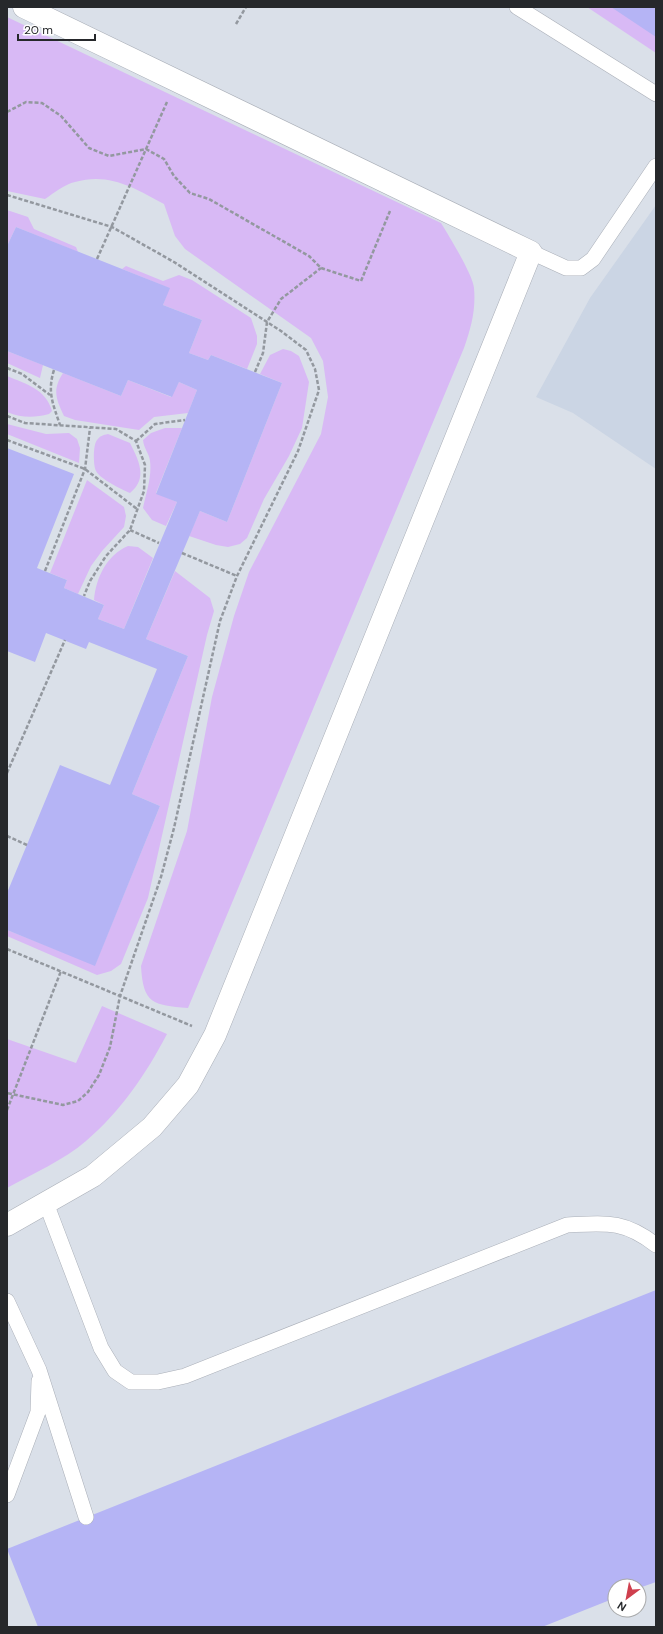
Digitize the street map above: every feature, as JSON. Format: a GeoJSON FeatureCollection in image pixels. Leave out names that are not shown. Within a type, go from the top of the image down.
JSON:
{"type":"FeatureCollection","features":[{"type":"Feature","properties":{"kind":"street"},"geometry":{"type":"LineString","coordinates":[[7,1225],[93,1176],[152,1127],[188,1085],[215,1035],[531,252],[24,7]]}},
{"type":"Feature","properties":{"kind":"lane"},"geometry":{"type":"LineString","coordinates":[[517,7],[656,94]]}},
{"type":"Feature","properties":{"kind":"lane"},"geometry":{"type":"LineString","coordinates":[[531,252],[566,268],[581,268],[593,259],[656,166]]}},
{"type":"Feature","properties":{"kind":"lane"},"geometry":{"type":"LineString","coordinates":[[46,1203],[100,1348],[115,1371],[131,1382],[158,1382],[185,1376],[568,1225],[609,1223],[639,1232],[656,1245]]}},
{"type":"Feature","properties":{"kind":"lane"},"geometry":{"type":"LineString","coordinates":[[7,1301],[39,1370],[86,1517]]}},
{"type":"Feature","properties":{"kind":"lane"},"geometry":{"type":"LineString","coordinates":[[7,1495],[38,1412],[39,1370]]}},
{"type":"Feature","properties":{"kind":"path"},"geometry":{"type":"LineString","coordinates":[[236,24],[246,7]]}},
{"type":"Feature","properties":{"kind":"path"},"geometry":{"type":"LineString","coordinates":[[97,259],[176,81]]}},
{"type":"Feature","properties":{"kind":"path"},"geometry":{"type":"LineString","coordinates":[[7,112],[26,102],[42,103],[62,116],[89,148],[109,156],[146,149],[164,159],[174,176],[190,193],[209,199],[308,256],[321,268],[361,281],[400,189]]}},
{"type":"Feature","properties":{"kind":"path"},"geometry":{"type":"LineString","coordinates":[[7,196],[112,227],[174,262],[267,322],[306,350],[315,369],[318,390],[298,451],[237,576],[220,621],[174,828],[161,877],[120,996],[110,1047],[99,1076],[88,1092],[78,1101],[63,1105],[7,1093]]}},
{"type":"Feature","properties":{"kind":"path"},"geometry":{"type":"LineString","coordinates":[[255,372],[263,353],[267,322],[281,299],[321,268]]}},
{"type":"Feature","properties":{"kind":"path"},"geometry":{"type":"LineString","coordinates":[[7,368],[22,374],[51,395]]}},
{"type":"Feature","properties":{"kind":"path"},"geometry":{"type":"LineString","coordinates":[[54,370],[49,384],[60,426]]}},
{"type":"Feature","properties":{"kind":"path"},"geometry":{"type":"LineString","coordinates":[[7,416],[25,423],[116,429],[136,441],[145,465],[144,491],[130,530],[106,556],[90,581],[84,596]]}},
{"type":"Feature","properties":{"kind":"path"},"geometry":{"type":"LineString","coordinates":[[136,441],[155,424],[185,420]]}},
{"type":"Feature","properties":{"kind":"path"},"geometry":{"type":"LineString","coordinates":[[45,571],[85,469],[90,428]]}},
{"type":"Feature","properties":{"kind":"path"},"geometry":{"type":"LineString","coordinates":[[7,440],[85,469],[137,509]]}},
{"type":"Feature","properties":{"kind":"path"},"geometry":{"type":"LineString","coordinates":[[130,530],[159,543]]}},
{"type":"Feature","properties":{"kind":"path"},"geometry":{"type":"LineString","coordinates":[[182,553],[237,576]]}},
{"type":"Feature","properties":{"kind":"path"},"geometry":{"type":"LineString","coordinates":[[7,773],[65,640]]}},
{"type":"Feature","properties":{"kind":"path"},"geometry":{"type":"LineString","coordinates":[[7,836],[27,844]]}},
{"type":"Feature","properties":{"kind":"path"},"geometry":{"type":"LineString","coordinates":[[7,949],[215,1035]]}},
{"type":"Feature","properties":{"kind":"path"},"geometry":{"type":"LineString","coordinates":[[7,1110],[61,971]]}},
{"type":"Feature","properties":{"kind":"shaded area"},"geometry":{"type":"Polygon","coordinates":[[[587,7],[656,7],[656,53],[587,7]]]}},
{"type":"Feature","properties":{"kind":"shaded area"},"geometry":{"type":"Polygon","coordinates":[[[7,17],[441,223],[455,246],[473,282],[474,304],[472,319],[464,348],[188,1008],[166,1006],[152,1000],[144,988],[141,966],[187,831],[212,697],[234,616],[249,572],[321,434],[328,397],[323,361],[311,338],[185,249],[175,236],[164,204],[153,198],[121,183],[99,179],[87,179],[71,183],[45,199],[7,191],[7,17]]]}},
{"type":"Feature","properties":{"kind":"shaded area"},"geometry":{"type":"Polygon","coordinates":[[[656,205],[656,469],[573,413],[536,397],[590,298],[656,205]]]}},
{"type":"Feature","properties":{"kind":"shaded area"},"geometry":{"type":"Polygon","coordinates":[[[7,210],[28,217],[34,229],[76,247],[78,252],[16,227],[7,246],[7,210]]]}},
{"type":"Feature","properties":{"kind":"shaded area"},"geometry":{"type":"Polygon","coordinates":[[[126,266],[163,281],[179,275],[192,280],[251,318],[257,336],[257,344],[247,369],[211,355],[208,360],[189,353],[202,320],[163,305],[169,288],[122,269],[126,266]]]}},
{"type":"Feature","properties":{"kind":"shaded area"},"geometry":{"type":"Polygon","coordinates":[[[283,349],[291,351],[299,356],[309,382],[302,428],[289,456],[264,499],[247,538],[240,544],[228,547],[216,545],[189,536],[200,511],[227,522],[282,383],[260,374],[270,355],[283,349]]]}},
{"type":"Feature","properties":{"kind":"shaded area"},"geometry":{"type":"Polygon","coordinates":[[[7,351],[43,365],[40,378],[7,363],[7,351]]]}},
{"type":"Feature","properties":{"kind":"shaded area"},"geometry":{"type":"Polygon","coordinates":[[[63,373],[121,396],[128,380],[171,397],[179,382],[197,390],[188,413],[154,417],[139,430],[75,420],[64,416],[56,394],[57,384],[63,373]]]}},
{"type":"Feature","properties":{"kind":"shaded area"},"geometry":{"type":"Polygon","coordinates":[[[7,376],[40,392],[45,397],[52,411],[49,414],[33,417],[7,412],[7,376]]]}},
{"type":"Feature","properties":{"kind":"shaded area"},"geometry":{"type":"Polygon","coordinates":[[[7,424],[46,434],[69,433],[77,439],[80,448],[79,463],[7,434],[7,424]]]}},
{"type":"Feature","properties":{"kind":"shaded area"},"geometry":{"type":"Polygon","coordinates":[[[165,428],[182,428],[156,493],[177,502],[166,526],[152,520],[143,508],[150,467],[149,458],[143,440],[151,433],[165,428]]]}},
{"type":"Feature","properties":{"kind":"shaded area"},"geometry":{"type":"Polygon","coordinates":[[[108,434],[130,443],[139,463],[139,481],[130,493],[106,480],[96,471],[94,464],[95,446],[100,437],[108,434]]]}},
{"type":"Feature","properties":{"kind":"shaded area"},"geometry":{"type":"Polygon","coordinates":[[[87,480],[124,507],[126,516],[124,527],[102,551],[91,566],[78,594],[64,588],[67,580],[50,573],[87,480]]]}},
{"type":"Feature","properties":{"kind":"shaded area"},"geometry":{"type":"Polygon","coordinates":[[[128,546],[138,547],[153,558],[124,629],[98,619],[104,605],[94,600],[97,583],[104,568],[114,555],[128,546]]]}},
{"type":"Feature","properties":{"kind":"shaded area"},"geometry":{"type":"Polygon","coordinates":[[[175,571],[210,598],[214,611],[207,635],[148,898],[121,964],[111,971],[97,975],[7,936],[7,930],[95,965],[160,806],[132,794],[188,656],[146,639],[175,571]]]}},
{"type":"Feature","properties":{"kind":"shaded area"},"geometry":{"type":"Polygon","coordinates":[[[102,1006],[167,1034],[132,1091],[99,1129],[68,1154],[7,1188],[7,1039],[76,1063],[102,1006]]]}},
{"type":"Feature","properties":{"kind":"building"},"geometry":{"type":"Polygon","coordinates":[[[611,7],[656,7],[656,37],[611,7]]]}},
{"type":"Feature","properties":{"kind":"building"},"geometry":{"type":"Polygon","coordinates":[[[16,227],[170,288],[163,305],[202,320],[189,353],[208,360],[211,355],[282,383],[227,522],[200,511],[146,639],[188,656],[132,794],[160,806],[95,966],[7,930],[7,893],[60,765],[110,785],[157,669],[89,642],[86,649],[46,633],[35,662],[7,651],[7,448],[74,474],[37,568],[67,580],[64,588],[104,605],[98,619],[124,629],[177,502],[156,494],[197,390],[179,382],[172,397],[128,380],[121,396],[7,351],[7,246],[16,227]]]}},
{"type":"Feature","properties":{"kind":"building"},"geometry":{"type":"Polygon","coordinates":[[[656,1290],[656,1582],[647,1585],[647,1578],[607,1578],[607,1601],[542,1627],[38,1627],[7,1549],[656,1290]]]}}]}
